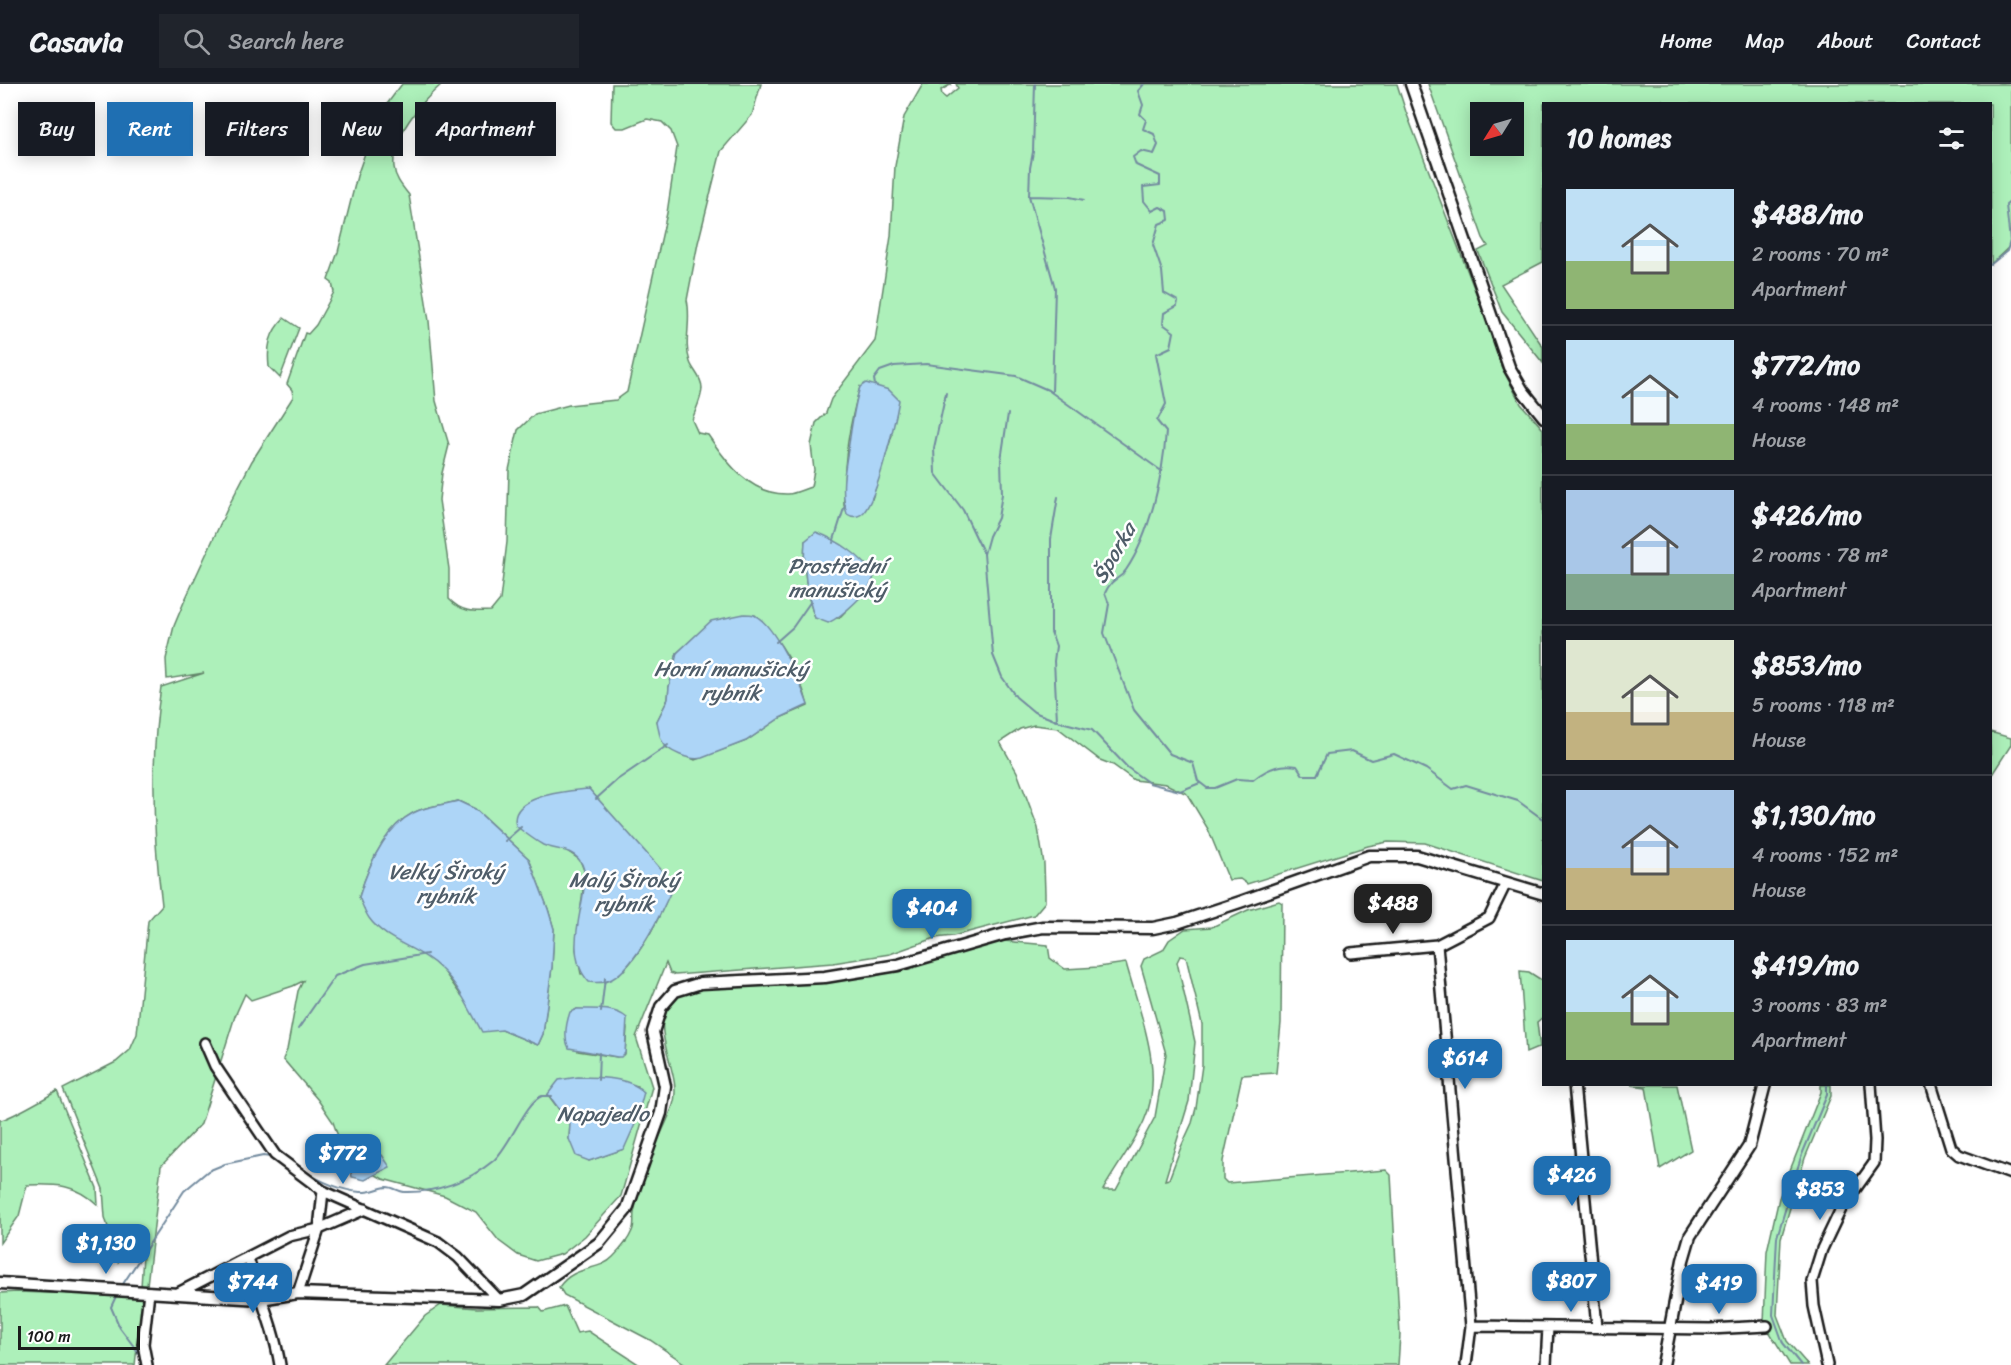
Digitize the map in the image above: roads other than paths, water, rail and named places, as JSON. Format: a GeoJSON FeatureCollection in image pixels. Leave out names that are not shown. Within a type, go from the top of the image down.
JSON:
{"type":"FeatureCollection","features":[{"type":"Feature","properties":{"kind":"street"},"geometry":{"type":"LineString","coordinates":[[1411,84],[1509,368],[1523,391],[1542,415]]}},
{"type":"Feature","properties":{"kind":"street"},"geometry":{"type":"LineString","coordinates":[[0,1283],[260,1299],[298,1293],[499,1300],[524,1295],[598,1243],[627,1209],[661,1113],[665,1086],[652,1032],[661,1007],[675,991],[701,983],[825,977],[898,965],[1005,934],[1043,927],[1154,928],[1240,902],[1369,856],[1417,856],[1542,893]]}},
{"type":"Feature","properties":{"kind":"street"},"geometry":{"type":"LineString","coordinates":[[1351,953],[1437,945],[1490,918],[1506,883]]}},
{"type":"Feature","properties":{"kind":"street"},"geometry":{"type":"LineString","coordinates":[[1437,945],[1471,1326],[1466,1365]]}},
{"type":"Feature","properties":{"kind":"street"},"geometry":{"type":"LineString","coordinates":[[205,1043],[215,1066],[275,1155],[323,1191],[438,1242],[458,1257],[499,1300]]}},
{"type":"Feature","properties":{"kind":"street"},"geometry":{"type":"LineString","coordinates":[[1574,1086],[1597,1327]]}},
{"type":"Feature","properties":{"kind":"street"},"geometry":{"type":"LineString","coordinates":[[1663,1365],[1683,1260],[1690,1236],[1749,1146],[1764,1086]]}},
{"type":"Feature","properties":{"kind":"street"},"geometry":{"type":"LineString","coordinates":[[1827,1365],[1814,1306],[1812,1281],[1822,1249],[1841,1209],[1874,1163],[1875,1140],[1871,1086]]}},
{"type":"Feature","properties":{"kind":"street"},"geometry":{"type":"LineString","coordinates":[[1932,1086],[1951,1148],[1959,1155],[2011,1174]]}},
{"type":"Feature","properties":{"kind":"street"},"geometry":{"type":"LineString","coordinates":[[298,1293],[319,1229],[323,1191]]}},
{"type":"Feature","properties":{"kind":"street"},"geometry":{"type":"LineString","coordinates":[[176,1294],[289,1236],[319,1229],[365,1209]]}},
{"type":"Feature","properties":{"kind":"street"},"geometry":{"type":"LineString","coordinates":[[248,1258],[260,1299],[268,1315],[280,1365]]}},
{"type":"Feature","properties":{"kind":"street"},"geometry":{"type":"LineString","coordinates":[[147,1365],[143,1344],[149,1292]]}},
{"type":"Feature","properties":{"kind":"street"},"geometry":{"type":"LineString","coordinates":[[1471,1326],[1670,1329],[1767,1326]]}},
{"type":"Feature","properties":{"kind":"street"},"geometry":{"type":"LineString","coordinates":[[1546,1365],[1548,1327]]}},
{"type":"Feature","properties":{"kind":"water"},"geometry":{"type":"Polygon","coordinates":[[[866,383],[889,390],[899,400],[875,491],[864,512],[854,516],[847,514],[844,479],[856,401],[860,387],[866,383]]]}},
{"type":"Feature","properties":{"kind":"water","name":"Prostřední manušický"},"geometry":{"type":"Polygon","coordinates":[[[816,532],[849,550],[874,576],[868,588],[855,602],[828,623],[815,618],[806,580],[805,541],[816,532]]]}},
{"type":"Feature","properties":{"kind":"water","name":"Horní manušický rybník"},"geometry":{"type":"Polygon","coordinates":[[[744,614],[754,615],[770,630],[800,683],[808,705],[780,718],[746,741],[702,758],[680,755],[669,749],[662,741],[657,721],[668,699],[677,653],[711,621],[744,614]]]}},
{"type":"Feature","properties":{"kind":"water","name":"Malý Široký rybník"},"geometry":{"type":"Polygon","coordinates":[[[589,789],[674,884],[648,936],[631,962],[612,979],[598,983],[589,982],[580,968],[576,952],[576,935],[584,885],[584,872],[580,861],[568,852],[543,845],[516,826],[516,816],[521,807],[530,801],[555,793],[589,789]]]}},
{"type":"Feature","properties":{"kind":"water","name":"Velký Široký rybník"},"geometry":{"type":"Polygon","coordinates":[[[458,801],[475,809],[529,859],[548,909],[554,929],[552,967],[543,1034],[538,1045],[502,1030],[482,1032],[464,999],[447,975],[433,962],[376,926],[368,916],[359,897],[378,849],[394,828],[418,811],[458,801]]]}},
{"type":"Feature","properties":{"kind":"water"},"geometry":{"type":"Polygon","coordinates":[[[577,1009],[610,1010],[627,1018],[625,1053],[621,1057],[569,1048],[566,1026],[570,1012],[577,1009]]]}},
{"type":"Feature","properties":{"kind":"water","name":"Napajedlo"},"geometry":{"type":"Polygon","coordinates":[[[578,1077],[622,1080],[644,1092],[636,1122],[624,1149],[589,1161],[576,1156],[569,1139],[570,1124],[548,1094],[559,1080],[578,1077]]]}},
{"type":"Feature","properties":{"kind":"water"},"geometry":{"type":"Polygon","coordinates":[[[382,1155],[390,1167],[365,1180],[352,1177],[351,1171],[347,1168],[347,1163],[358,1157],[382,1155]]]}},
{"type":"Feature","properties":{"kind":"waterway"},"geometry":{"type":"LineString","coordinates":[[1035,84],[1029,196],[1055,288],[1052,392]]}},
{"type":"Feature","properties":{"kind":"waterway","name":"Šporka"},"geometry":{"type":"LineString","coordinates":[[1144,84],[1138,91],[1143,105],[1140,114],[1146,120],[1143,129],[1154,134],[1158,145],[1154,154],[1141,151],[1133,157],[1136,165],[1160,176],[1160,185],[1143,187],[1144,201],[1152,211],[1160,207],[1168,211],[1169,220],[1159,224],[1153,245],[1162,271],[1164,293],[1178,301],[1177,306],[1164,313],[1163,324],[1174,332],[1171,347],[1156,354],[1166,404],[1157,421],[1166,432],[1162,467],[1154,504],[1134,556],[1123,573],[1105,593],[1109,604],[1104,633],[1134,710],[1170,754],[1193,763],[1198,781],[1207,788],[1215,788],[1237,779],[1253,780],[1268,770],[1285,765],[1297,766],[1303,775],[1317,775],[1327,754],[1352,751],[1371,760],[1394,754],[1426,769],[1453,789],[1466,785],[1518,801],[1542,819]]}},
{"type":"Feature","properties":{"kind":"waterway"},"geometry":{"type":"LineString","coordinates":[[1029,196],[1070,197],[1084,200]]}},
{"type":"Feature","properties":{"kind":"waterway","name":"Šporka"},"geometry":{"type":"LineString","coordinates":[[1992,263],[2007,251],[2010,241],[2006,205],[2011,201]]}},
{"type":"Feature","properties":{"kind":"waterway"},"geometry":{"type":"LineString","coordinates":[[875,385],[874,379],[880,371],[894,366],[926,364],[1016,376],[1048,390],[1160,470]]}},
{"type":"Feature","properties":{"kind":"waterway"},"geometry":{"type":"LineString","coordinates":[[946,393],[934,448],[935,473],[963,510],[984,554],[993,655],[1002,677],[1016,697],[1034,712],[1092,730],[1128,768],[1149,783],[1180,791],[1200,783]]}},
{"type":"Feature","properties":{"kind":"waterway"},"geometry":{"type":"LineString","coordinates":[[984,554],[989,536],[998,518],[1002,494],[1001,460],[1008,414]]}},
{"type":"Feature","properties":{"kind":"waterway"},"geometry":{"type":"LineString","coordinates":[[1057,720],[1054,661],[1056,646],[1051,632],[1051,539],[1058,497]]}},
{"type":"Feature","properties":{"kind":"waterway"},"geometry":{"type":"LineString","coordinates":[[833,543],[845,505]]}},
{"type":"Feature","properties":{"kind":"waterway"},"geometry":{"type":"LineString","coordinates":[[776,642],[793,627],[811,601]]}},
{"type":"Feature","properties":{"kind":"waterway"},"geometry":{"type":"LineString","coordinates":[[596,799],[617,780],[668,745]]}},
{"type":"Feature","properties":{"kind":"waterway"},"geometry":{"type":"LineString","coordinates":[[505,841],[521,827]]}},
{"type":"Feature","properties":{"kind":"waterway"},"geometry":{"type":"LineString","coordinates":[[298,1029],[335,976],[365,964],[427,954]]}},
{"type":"Feature","properties":{"kind":"waterway"},"geometry":{"type":"LineString","coordinates":[[601,1012],[605,978]]}},
{"type":"Feature","properties":{"kind":"waterway"},"geometry":{"type":"LineString","coordinates":[[598,1080],[599,1053]]}},
{"type":"Feature","properties":{"kind":"waterway"},"geometry":{"type":"LineString","coordinates":[[1801,1365],[1783,1343],[1773,1315],[1777,1237],[1801,1157],[1827,1095],[1827,1086]]}},
{"type":"Feature","properties":{"kind":"waterway"},"geometry":{"type":"LineString","coordinates":[[301,1169],[329,1184],[360,1192],[387,1187],[404,1192],[440,1188],[463,1180],[493,1161],[530,1106],[542,1096],[552,1096]]}},
{"type":"Feature","properties":{"kind":"waterway"},"geometry":{"type":"LineString","coordinates":[[121,1287],[184,1191],[208,1171],[225,1164],[272,1155]]}},
{"type":"Feature","properties":{"kind":"waterway"},"geometry":{"type":"LineString","coordinates":[[117,1294],[111,1307],[120,1328],[143,1362]]}}]}
